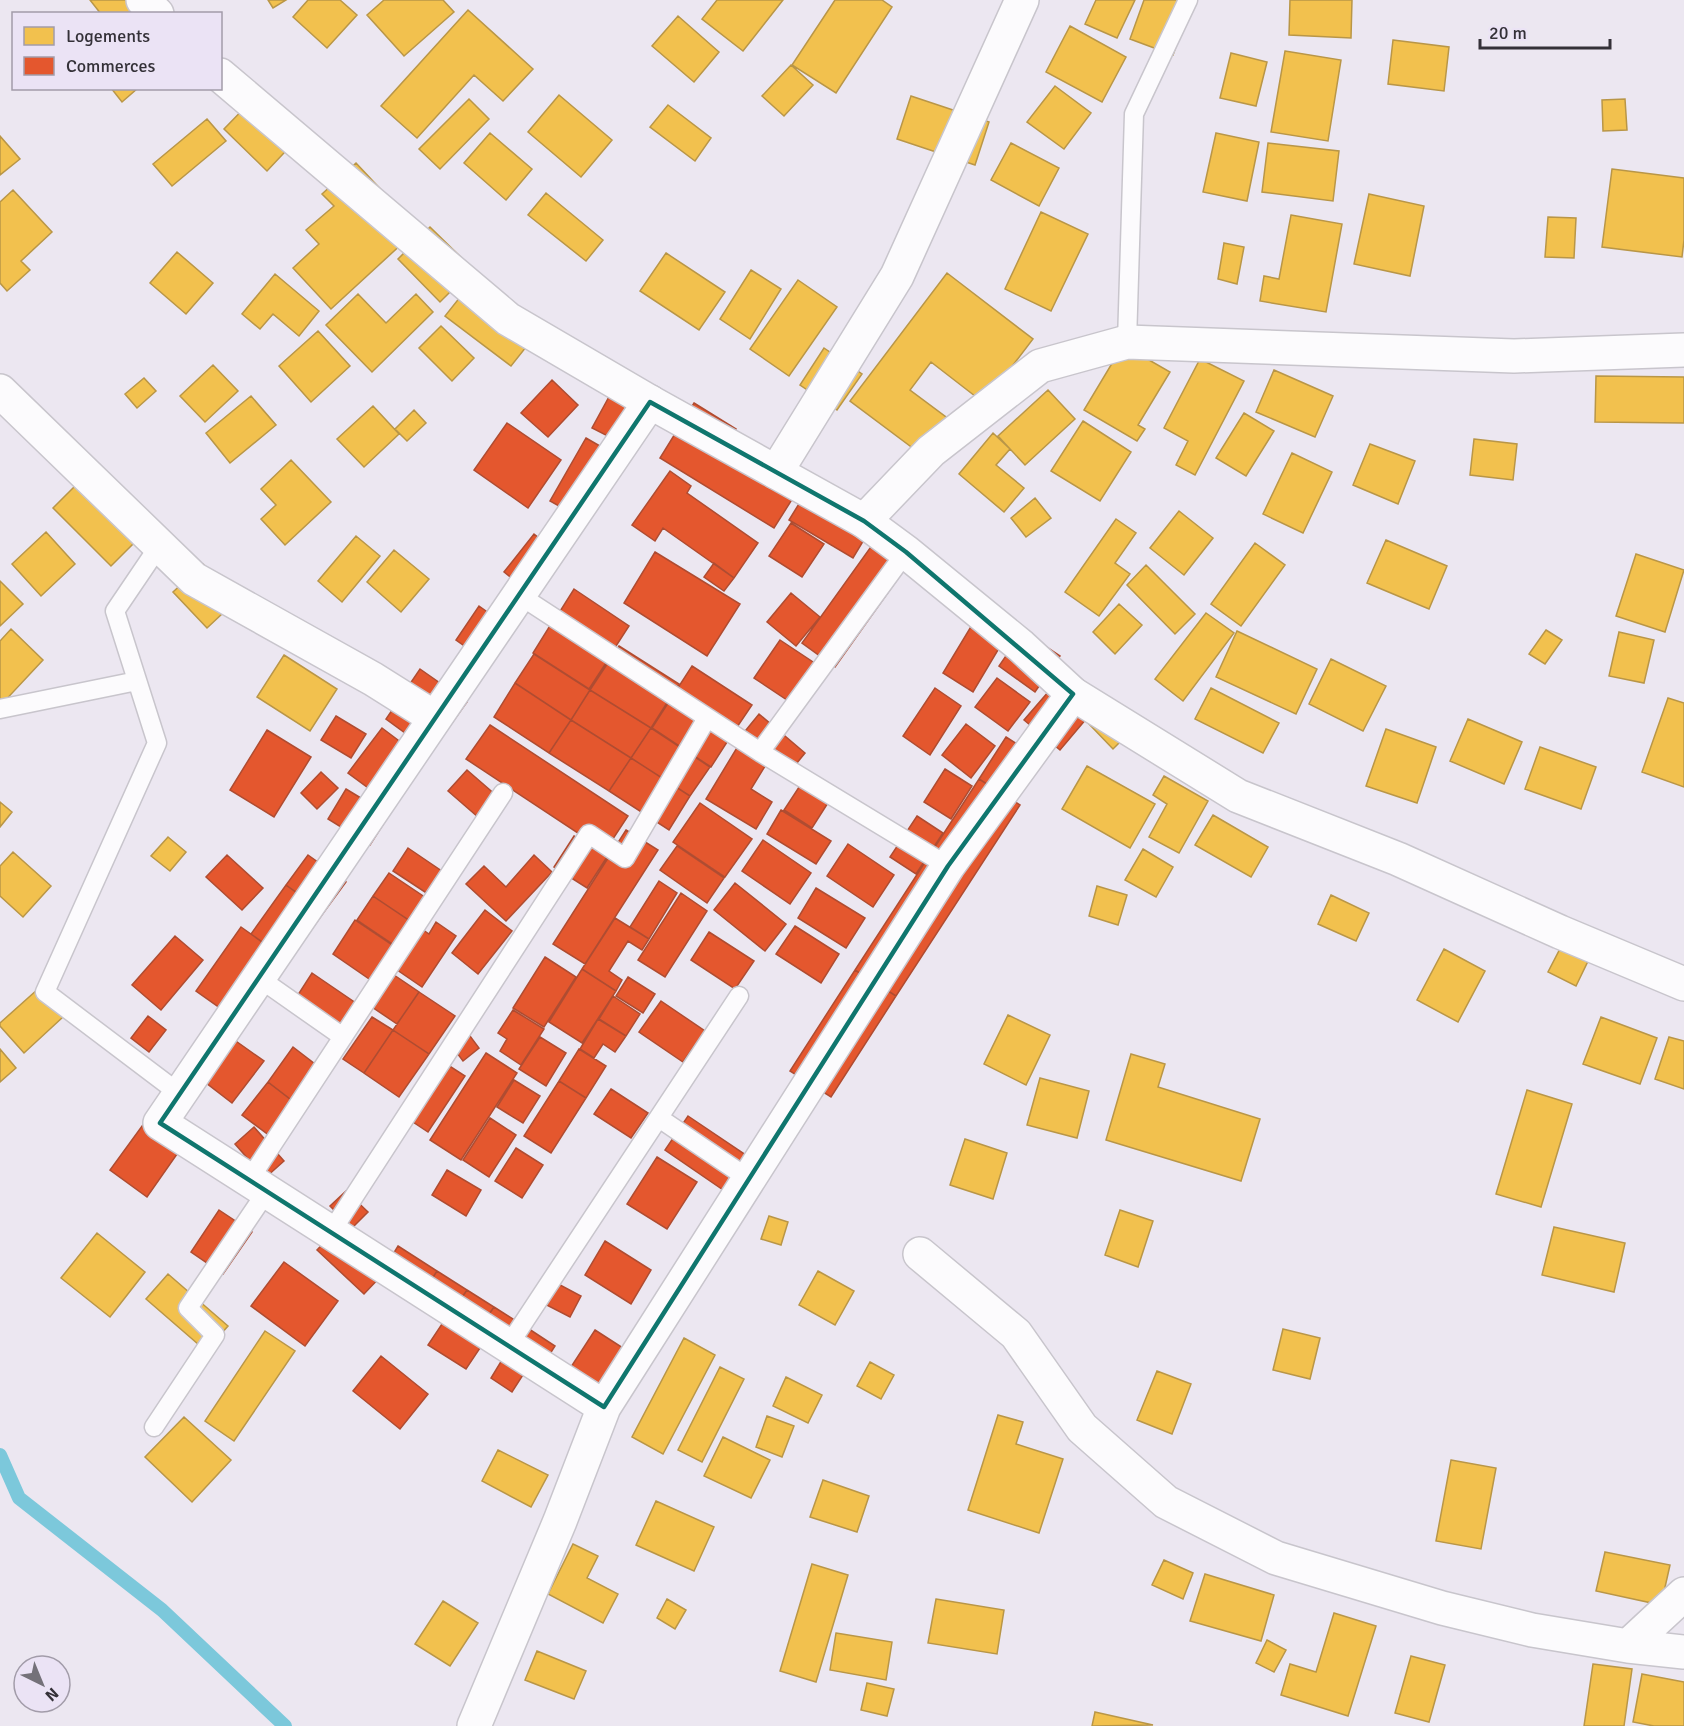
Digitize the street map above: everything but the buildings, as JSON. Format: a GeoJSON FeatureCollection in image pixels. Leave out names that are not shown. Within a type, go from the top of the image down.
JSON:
{"type":"FeatureCollection","features":[{"type":"Feature","properties":{"kind":"street"},"geometry":{"type":"LineString","coordinates":[[143,0],[155,12]]}},
{"type":"Feature","properties":{"kind":"street"},"geometry":{"type":"LineString","coordinates":[[776,472],[897,276],[1022,0]]}},
{"type":"Feature","properties":{"kind":"street"},"geometry":{"type":"LineString","coordinates":[[222,77],[508,319],[650,402],[864,521],[906,552],[1021,646],[1073,694],[1238,796],[1398,859],[1560,933],[1684,984]]}},
{"type":"Feature","properties":{"kind":"street"},"geometry":{"type":"LineString","coordinates":[[864,521],[931,451],[1041,366],[1127,342],[1514,356],[1684,350]]}},
{"type":"Feature","properties":{"kind":"street"},"geometry":{"type":"LineString","coordinates":[[0,391],[194,579],[373,679],[435,718]]}},
{"type":"Feature","properties":{"kind":"street"},"geometry":{"type":"LineString","coordinates":[[604,1407],[160,1123],[650,402]]}},
{"type":"Feature","properties":{"kind":"street"},"geometry":{"type":"LineString","coordinates":[[474,1726],[560,1521],[604,1407],[948,866],[1073,694]]}},
{"type":"Feature","properties":{"kind":"street"},"geometry":{"type":"LineString","coordinates":[[920,1254],[1016,1334],[1082,1428],[1166,1502],[1276,1558],[1442,1608],[1532,1630],[1629,1646],[1684,1652]]}},
{"type":"Feature","properties":{"kind":"street"},"geometry":{"type":"LineString","coordinates":[[1629,1646],[1684,1593]]}},
{"type":"Feature","properties":{"kind":"lane"},"geometry":{"type":"LineString","coordinates":[[1127,342],[1134,114],[1188,0]]}},
{"type":"Feature","properties":{"kind":"lane"},"geometry":{"type":"LineString","coordinates":[[159,546],[115,611],[157,743],[45,992],[180,1094]]}},
{"type":"Feature","properties":{"kind":"lane"},"geometry":{"type":"LineString","coordinates":[[760,752],[906,552]]}},
{"type":"Feature","properties":{"kind":"lane"},"geometry":{"type":"LineString","coordinates":[[519,595],[760,752],[948,866]]}},
{"type":"Feature","properties":{"kind":"lane"},"geometry":{"type":"LineString","coordinates":[[0,709],[137,681]]}},
{"type":"Feature","properties":{"kind":"lane"},"geometry":{"type":"LineString","coordinates":[[331,1232],[589,834],[625,858],[707,718]]}},
{"type":"Feature","properties":{"kind":"lane"},"geometry":{"type":"LineString","coordinates":[[154,1427],[214,1335],[188,1308],[343,1037],[503,793]]}},
{"type":"Feature","properties":{"kind":"lane"},"geometry":{"type":"LineString","coordinates":[[259,978],[343,1037]]}},
{"type":"Feature","properties":{"kind":"lane"},"geometry":{"type":"LineString","coordinates":[[508,1346],[739,996]]}},
{"type":"Feature","properties":{"kind":"lane"},"geometry":{"type":"LineString","coordinates":[[659,1118],[749,1179]]}},
{"type":"Feature","properties":{"kind":"highlighted area"},"geometry":{"type":"Polygon","coordinates":[[[650,402],[864,521],[906,552],[1073,694],[948,866],[604,1407],[160,1123],[650,402]]]}},
{"type":"Feature","properties":{"kind":"waterway"},"geometry":{"type":"LineString","coordinates":[[0,1455],[19,1498],[162,1610],[285,1726]]}}]}
